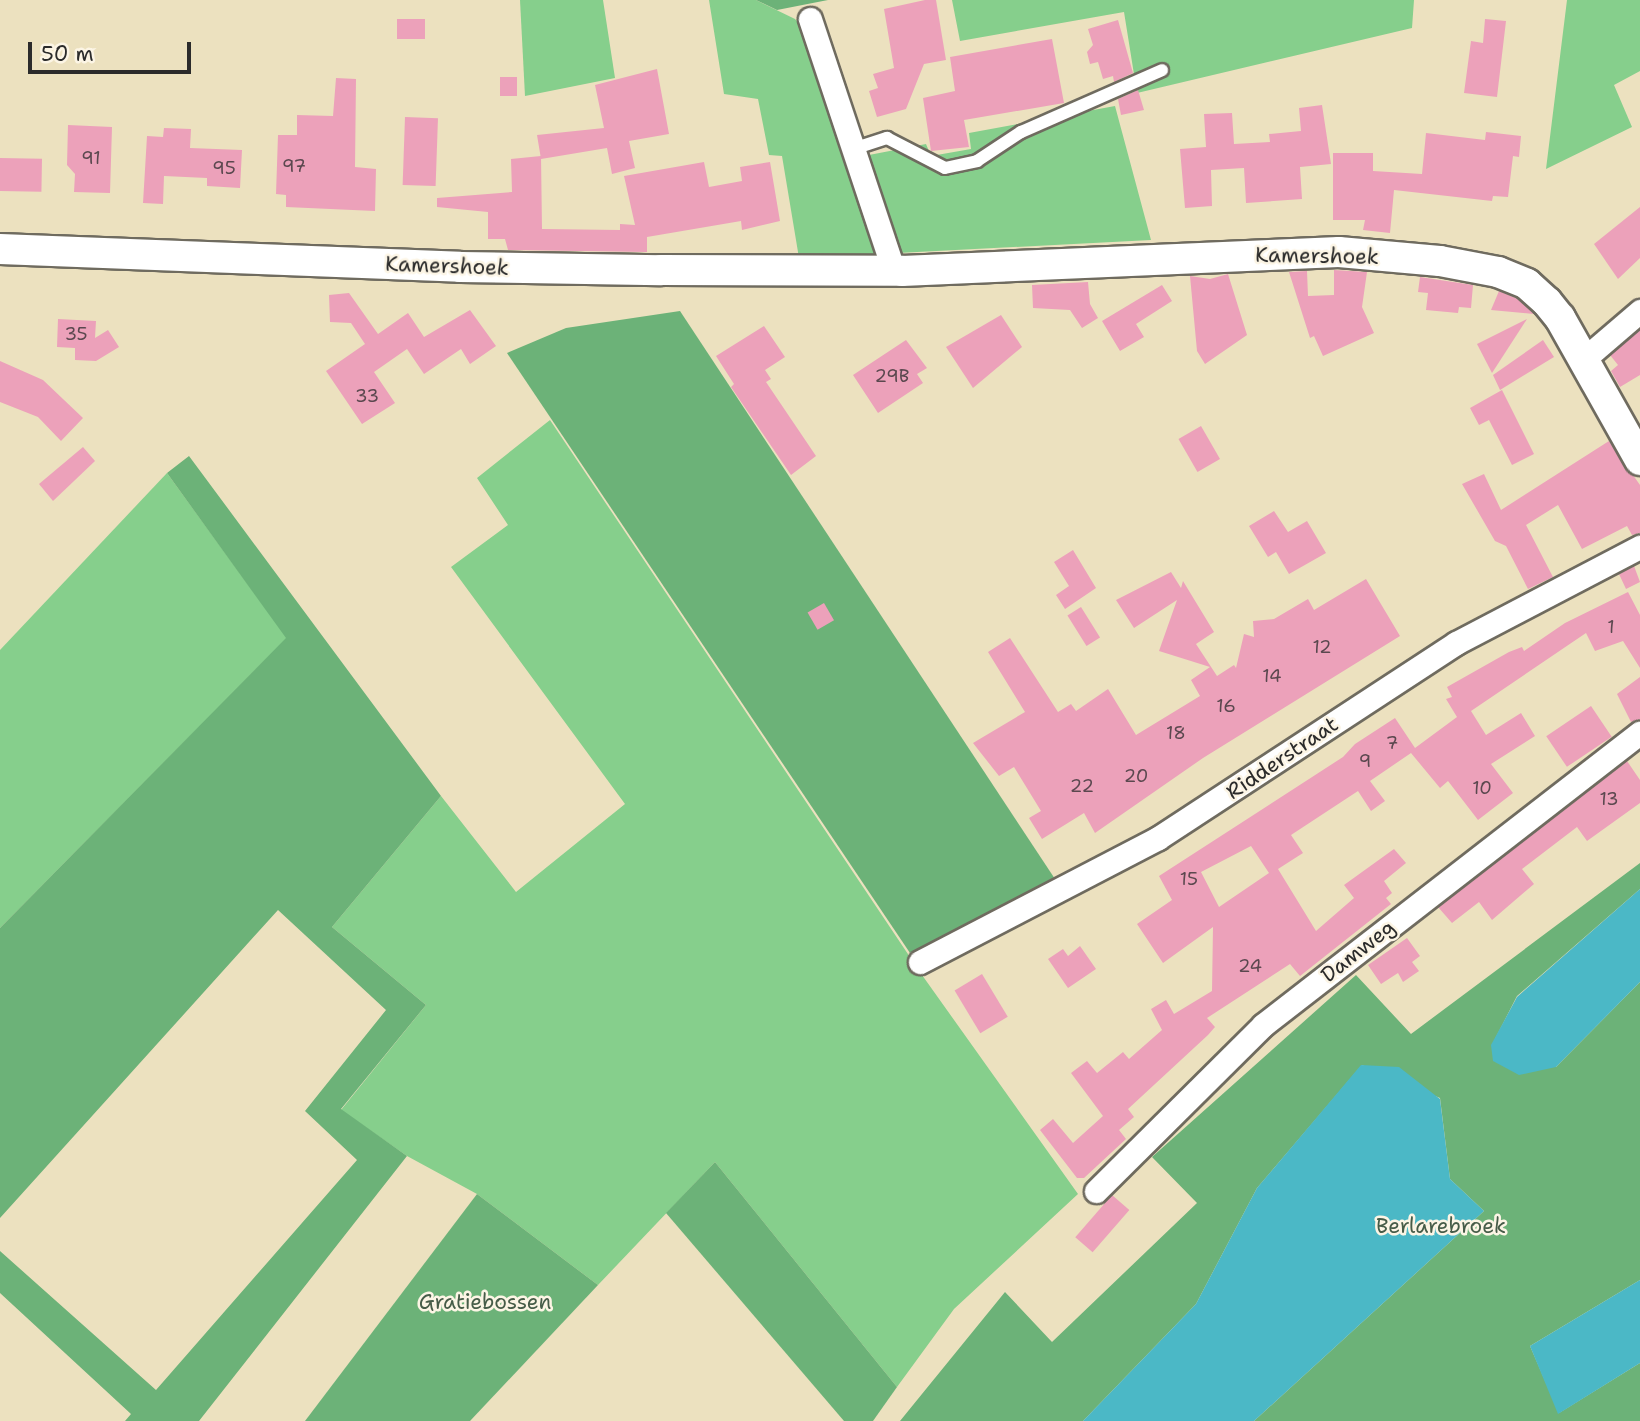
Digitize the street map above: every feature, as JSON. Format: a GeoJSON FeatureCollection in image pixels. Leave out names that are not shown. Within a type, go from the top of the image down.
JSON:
{"type":"FeatureCollection","features":[{"type":"Feature","properties":{"kind":"street"},"geometry":{"type":"LineString","coordinates":[[810,19],[856,148],[894,271]]}},
{"type":"Feature","properties":{"kind":"street","name":"Kamershoek"},"geometry":{"type":"LineString","coordinates":[[0,248],[460,267],[894,271],[1339,252],[1440,261],[1498,272],[1527,284],[1560,317],[1640,460]]}},
{"type":"Feature","properties":{"kind":"street"},"geometry":{"type":"LineString","coordinates":[[1584,359],[1640,311]]}},
{"type":"Feature","properties":{"kind":"street","name":"Ridderstraat"},"geometry":{"type":"LineString","coordinates":[[920,961],[1158,838],[1456,643],[1640,547]]}},
{"type":"Feature","properties":{"kind":"street","name":"Damweg"},"geometry":{"type":"LineString","coordinates":[[1096,1191],[1263,1025],[1640,733]]}},
{"type":"Feature","properties":{"kind":"lane"},"geometry":{"type":"LineString","coordinates":[[856,148],[887,138],[945,168],[977,161],[1021,132],[1162,70]]}},
{"type":"Feature","properties":{"kind":"green space"},"geometry":{"type":"Polygon","coordinates":[[[520,0],[603,0],[615,78],[525,96],[520,0]]]}},
{"type":"Feature","properties":{"kind":"green space"},"geometry":{"type":"Polygon","coordinates":[[[709,0],[756,0],[795,19],[806,31],[883,259],[799,258],[782,156],[769,155],[758,99],[724,94],[709,0]]]}},
{"type":"Feature","properties":{"kind":"green space"},"geometry":{"type":"Polygon","coordinates":[[[756,0],[828,0],[777,10],[756,0]]]}},
{"type":"Feature","properties":{"kind":"green space"},"geometry":{"type":"Polygon","coordinates":[[[952,0],[1414,0],[1412,28],[1137,93],[1124,12],[960,41],[952,0]]]}},
{"type":"Feature","properties":{"kind":"green space"},"geometry":{"type":"Polygon","coordinates":[[[1567,0],[1640,0],[1640,71],[1614,85],[1632,127],[1546,169],[1567,0]]]}},
{"type":"Feature","properties":{"kind":"green space"},"geometry":{"type":"Polygon","coordinates":[[[1115,106],[1151,240],[898,253],[869,155],[926,144],[931,156],[971,149],[969,133],[1115,106]]]}},
{"type":"Feature","properties":{"kind":"green space"},"geometry":{"type":"Polygon","coordinates":[[[680,311],[1055,879],[910,953],[507,353],[566,328],[680,311]]]}},
{"type":"Feature","properties":{"kind":"green space"},"geometry":{"type":"Polygon","coordinates":[[[550,420],[922,975],[1078,1194],[954,1309],[897,1387],[715,1162],[598,1285],[477,1194],[407,1156],[341,1110],[426,1005],[332,927],[441,796],[516,892],[625,804],[451,567],[508,525],[477,478],[550,420]]]}},
{"type":"Feature","properties":{"kind":"green space"},"geometry":{"type":"Polygon","coordinates":[[[189,456],[441,796],[332,927],[426,1005],[341,1109],[407,1156],[199,1421],[125,1421],[131,1414],[0,1293],[0,1251],[156,1390],[357,1160],[305,1111],[386,1010],[278,910],[0,1218],[0,928],[286,638],[167,473],[189,456]]]}},
{"type":"Feature","properties":{"kind":"green space"},"geometry":{"type":"Polygon","coordinates":[[[167,473],[287,638],[0,928],[0,650],[167,473]]]}},
{"type":"Feature","properties":{"kind":"green space","name":"Berlarebroek"},"geometry":{"type":"Polygon","coordinates":[[[1640,863],[1640,889],[1517,996],[1492,1045],[1556,1067],[1640,982],[1640,1280],[1530,1346],[1559,1413],[1640,1363],[1640,1421],[1254,1421],[1484,1211],[1450,1179],[1440,1098],[1362,1065],[1257,1188],[1196,1304],[1083,1421],[900,1421],[1005,1292],[1052,1342],[1197,1203],[1152,1157],[1356,975],[1411,1034],[1640,863]]]}},
{"type":"Feature","properties":{"kind":"green space"},"geometry":{"type":"Polygon","coordinates":[[[715,1162],[897,1387],[873,1421],[844,1421],[666,1213],[715,1162]]]}},
{"type":"Feature","properties":{"kind":"green space","name":"Gratiebossen"},"geometry":{"type":"Polygon","coordinates":[[[477,1194],[598,1285],[470,1421],[305,1421],[477,1194]]]}},
{"type":"Feature","properties":{"kind":"water"},"geometry":{"type":"Polygon","coordinates":[[[1640,889],[1640,982],[1556,1067],[1519,1075],[1493,1061],[1491,1045],[1517,997],[1640,889]]]}},
{"type":"Feature","properties":{"kind":"water"},"geometry":{"type":"Polygon","coordinates":[[[1361,1065],[1399,1067],[1440,1099],[1450,1179],[1484,1211],[1254,1421],[1083,1421],[1196,1304],[1257,1188],[1361,1065]]]}},
{"type":"Feature","properties":{"kind":"water"},"geometry":{"type":"Polygon","coordinates":[[[1640,1280],[1640,1363],[1558,1414],[1530,1346],[1640,1280]]]}},
{"type":"Feature","properties":{"kind":"building"},"geometry":{"type":"Polygon","coordinates":[[[936,0],[946,60],[924,64],[906,109],[877,117],[869,91],[878,88],[873,74],[894,68],[884,9],[936,0]]]}},
{"type":"Feature","properties":{"kind":"building"},"geometry":{"type":"Polygon","coordinates":[[[397,19],[425,19],[425,39],[397,39],[397,19]]]}},
{"type":"Feature","properties":{"kind":"building"},"geometry":{"type":"Polygon","coordinates":[[[1485,19],[1506,21],[1497,97],[1464,93],[1471,41],[1483,43],[1485,19]]]}},
{"type":"Feature","properties":{"kind":"building"},"geometry":{"type":"Polygon","coordinates":[[[1118,20],[1133,73],[1114,82],[1113,76],[1103,79],[1098,62],[1090,64],[1087,52],[1093,45],[1088,29],[1118,20]]]}},
{"type":"Feature","properties":{"kind":"building"},"geometry":{"type":"Polygon","coordinates":[[[1052,39],[1064,103],[964,120],[969,147],[931,151],[923,98],[955,91],[950,57],[1052,39]]]}},
{"type":"Feature","properties":{"kind":"building"},"geometry":{"type":"Polygon","coordinates":[[[657,69],[669,134],[629,141],[635,168],[612,174],[607,148],[541,159],[537,135],[604,128],[595,85],[657,69]]]}},
{"type":"Feature","properties":{"kind":"building"},"geometry":{"type":"Polygon","coordinates":[[[500,77],[517,77],[517,96],[500,96],[500,77]]]}},
{"type":"Feature","properties":{"kind":"building"},"geometry":{"type":"Polygon","coordinates":[[[336,78],[356,79],[355,167],[376,169],[375,211],[286,207],[286,195],[276,194],[278,135],[297,135],[297,115],[333,116],[336,78]]]}},
{"type":"Feature","properties":{"kind":"building"},"geometry":{"type":"Polygon","coordinates":[[[1138,90],[1144,110],[1121,115],[1118,99],[1138,90]]]}},
{"type":"Feature","properties":{"kind":"building"},"geometry":{"type":"Polygon","coordinates":[[[1322,105],[1331,164],[1300,167],[1302,199],[1246,203],[1244,168],[1211,170],[1212,206],[1185,208],[1180,149],[1206,147],[1204,114],[1232,113],[1234,144],[1270,142],[1269,134],[1301,131],[1299,108],[1322,105]]]}},
{"type":"Feature","properties":{"kind":"building"},"geometry":{"type":"Polygon","coordinates":[[[405,117],[438,118],[436,186],[403,185],[405,117]]]}},
{"type":"Feature","properties":{"kind":"building"},"geometry":{"type":"Polygon","coordinates":[[[68,125],[112,127],[110,193],[74,192],[75,174],[67,165],[68,125]]]}},
{"type":"Feature","properties":{"kind":"building"},"geometry":{"type":"Polygon","coordinates":[[[164,128],[191,129],[190,148],[242,150],[240,188],[207,186],[207,178],[164,176],[163,204],[143,203],[147,136],[163,137],[164,128]]]}},
{"type":"Feature","properties":{"kind":"building"},"geometry":{"type":"Polygon","coordinates":[[[1486,132],[1521,136],[1519,157],[1513,156],[1508,197],[1493,196],[1492,201],[1394,190],[1390,233],[1363,230],[1365,220],[1333,220],[1333,153],[1373,153],[1373,171],[1422,174],[1426,133],[1485,140],[1486,132]]]}},
{"type":"Feature","properties":{"kind":"building"},"geometry":{"type":"Polygon","coordinates":[[[541,156],[542,229],[620,230],[620,224],[635,225],[624,176],[704,162],[709,187],[742,181],[740,167],[770,162],[780,221],[742,230],[741,221],[647,237],[647,252],[508,250],[505,239],[488,239],[488,212],[437,207],[437,198],[512,192],[511,159],[541,156]]]}},
{"type":"Feature","properties":{"kind":"building"},"geometry":{"type":"Polygon","coordinates":[[[0,158],[42,159],[41,192],[0,191],[0,158]]]}},
{"type":"Feature","properties":{"kind":"building"},"geometry":{"type":"Polygon","coordinates":[[[1640,207],[1640,258],[1618,279],[1594,244],[1640,207]]]}},
{"type":"Feature","properties":{"kind":"building"},"geometry":{"type":"Polygon","coordinates":[[[1334,270],[1367,272],[1362,307],[1374,333],[1323,356],[1314,336],[1310,338],[1289,272],[1307,271],[1308,296],[1334,295],[1334,270]]]}},
{"type":"Feature","properties":{"kind":"building"},"geometry":{"type":"Polygon","coordinates":[[[1228,274],[1247,335],[1205,364],[1197,351],[1190,276],[1210,279],[1228,274]]]}},
{"type":"Feature","properties":{"kind":"building"},"geometry":{"type":"Polygon","coordinates":[[[1420,277],[1473,285],[1471,308],[1459,307],[1458,313],[1426,310],[1428,293],[1418,292],[1420,277]]]}},
{"type":"Feature","properties":{"kind":"building"},"geometry":{"type":"Polygon","coordinates":[[[1088,282],[1090,304],[1098,318],[1082,328],[1070,310],[1033,308],[1032,285],[1088,282]]]}},
{"type":"Feature","properties":{"kind":"building"},"geometry":{"type":"Polygon","coordinates":[[[1162,285],[1172,301],[1136,324],[1144,337],[1120,351],[1102,321],[1162,285]]]}},
{"type":"Feature","properties":{"kind":"building"},"geometry":{"type":"Polygon","coordinates":[[[1499,291],[1518,299],[1534,314],[1491,310],[1499,291]]]}},
{"type":"Feature","properties":{"kind":"building"},"geometry":{"type":"Polygon","coordinates":[[[349,293],[378,334],[408,313],[424,337],[470,310],[496,346],[470,364],[461,349],[424,374],[407,349],[374,372],[395,403],[362,424],[326,371],[365,344],[351,323],[330,322],[329,295],[349,293]]]}},
{"type":"Feature","properties":{"kind":"building"},"geometry":{"type":"Polygon","coordinates":[[[1001,315],[1022,347],[973,388],[946,347],[1001,315]]]}},
{"type":"Feature","properties":{"kind":"building"},"geometry":{"type":"Polygon","coordinates":[[[58,319],[96,321],[95,338],[108,330],[119,347],[96,361],[75,360],[75,348],[57,347],[58,319]]]}},
{"type":"Feature","properties":{"kind":"building"},"geometry":{"type":"Polygon","coordinates":[[[1527,319],[1492,373],[1477,344],[1527,319]]]}},
{"type":"Feature","properties":{"kind":"building"},"geometry":{"type":"Polygon","coordinates":[[[764,326],[785,357],[765,370],[771,379],[766,382],[816,456],[791,475],[731,387],[734,384],[716,356],[764,326]]]}},
{"type":"Feature","properties":{"kind":"building"},"geometry":{"type":"Polygon","coordinates":[[[1640,329],[1640,375],[1620,387],[1611,371],[1618,365],[1610,355],[1640,329]]]}},
{"type":"Feature","properties":{"kind":"building"},"geometry":{"type":"Polygon","coordinates":[[[906,340],[927,368],[917,374],[923,383],[878,413],[853,375],[906,340]]]}},
{"type":"Feature","properties":{"kind":"building"},"geometry":{"type":"Polygon","coordinates":[[[1543,340],[1554,357],[1500,390],[1493,375],[1543,340]]]}},
{"type":"Feature","properties":{"kind":"building"},"geometry":{"type":"Polygon","coordinates":[[[0,361],[43,380],[83,418],[61,441],[38,417],[0,402],[0,361]]]}},
{"type":"Feature","properties":{"kind":"building"},"geometry":{"type":"Polygon","coordinates":[[[1502,390],[1534,454],[1512,465],[1489,420],[1479,425],[1470,408],[1502,390]]]}},
{"type":"Feature","properties":{"kind":"building"},"geometry":{"type":"Polygon","coordinates":[[[1201,426],[1220,459],[1197,472],[1178,439],[1201,426]]]}},
{"type":"Feature","properties":{"kind":"building"},"geometry":{"type":"Polygon","coordinates":[[[1609,441],[1640,485],[1640,533],[1632,535],[1627,526],[1582,549],[1558,505],[1526,525],[1553,577],[1528,589],[1506,546],[1495,541],[1462,484],[1484,474],[1501,510],[1609,441]]]}},
{"type":"Feature","properties":{"kind":"building"},"geometry":{"type":"Polygon","coordinates":[[[83,447],[95,461],[53,501],[39,484],[83,447]]]}},
{"type":"Feature","properties":{"kind":"building"},"geometry":{"type":"Polygon","coordinates":[[[1274,511],[1288,532],[1307,521],[1326,553],[1289,574],[1276,552],[1268,557],[1249,526],[1274,511]]]}},
{"type":"Feature","properties":{"kind":"building"},"geometry":{"type":"Polygon","coordinates":[[[1073,550],[1096,588],[1065,609],[1056,595],[1069,586],[1054,562],[1073,550]]]}},
{"type":"Feature","properties":{"kind":"building"},"geometry":{"type":"Polygon","coordinates":[[[1634,566],[1640,582],[1626,589],[1619,574],[1634,566]]]}},
{"type":"Feature","properties":{"kind":"building"},"geometry":{"type":"Polygon","coordinates":[[[1171,572],[1181,588],[1183,581],[1214,632],[1196,644],[1217,676],[1234,665],[1236,668],[1244,634],[1254,637],[1253,621],[1274,619],[1308,599],[1314,610],[1366,579],[1400,636],[1203,758],[1095,833],[1084,813],[1042,839],[1029,818],[1041,811],[1014,767],[999,776],[973,743],[1025,712],[988,652],[1010,638],[1058,712],[1071,704],[1076,711],[1108,689],[1136,735],[1200,696],[1191,680],[1210,667],[1159,651],[1177,600],[1134,628],[1116,600],[1171,572]]]}},
{"type":"Feature","properties":{"kind":"building"},"geometry":{"type":"Polygon","coordinates":[[[1628,592],[1640,615],[1640,668],[1623,641],[1595,651],[1586,633],[1471,711],[1486,735],[1521,713],[1535,736],[1491,764],[1513,793],[1478,820],[1448,781],[1440,788],[1411,753],[1370,781],[1385,801],[1371,811],[1358,791],[1291,835],[1303,853],[1278,869],[1316,931],[1354,898],[1344,885],[1394,849],[1406,863],[1384,881],[1392,893],[1386,898],[1391,904],[1300,976],[1290,964],[1207,1018],[1215,1027],[1128,1109],[1134,1117],[1119,1130],[1126,1139],[1084,1178],[1077,1178],[1040,1130],[1053,1119],[1073,1143],[1103,1116],[1071,1073],[1087,1061],[1097,1073],[1123,1052],[1129,1059],[1162,1030],[1151,1009],[1166,1000],[1174,1014],[1212,991],[1213,927],[1163,963],[1137,924],[1172,900],[1159,876],[1343,757],[1355,744],[1395,718],[1415,748],[1457,717],[1446,699],[1452,697],[1447,687],[1509,652],[1522,647],[1524,651],[1565,623],[1628,592]],[[1251,846],[1201,872],[1219,907],[1269,873],[1251,846]]]}},
{"type":"Feature","properties":{"kind":"building"},"geometry":{"type":"Polygon","coordinates":[[[824,603],[834,620],[818,630],[808,612],[824,603]]]}},
{"type":"Feature","properties":{"kind":"building"},"geometry":{"type":"Polygon","coordinates":[[[1081,607],[1100,638],[1087,646],[1067,615],[1081,607]]]}},
{"type":"Feature","properties":{"kind":"building"},"geometry":{"type":"Polygon","coordinates":[[[1640,677],[1640,719],[1631,722],[1617,694],[1640,677]]]}},
{"type":"Feature","properties":{"kind":"building"},"geometry":{"type":"Polygon","coordinates":[[[1591,706],[1612,737],[1567,767],[1546,736],[1591,706]]]}},
{"type":"Feature","properties":{"kind":"building"},"geometry":{"type":"Polygon","coordinates":[[[1627,761],[1640,780],[1640,803],[1587,841],[1577,827],[1522,869],[1534,884],[1492,920],[1479,902],[1452,923],[1438,907],[1627,761]]]}},
{"type":"Feature","properties":{"kind":"building"},"geometry":{"type":"Polygon","coordinates":[[[1407,938],[1420,956],[1412,962],[1419,971],[1403,982],[1398,973],[1381,984],[1368,965],[1407,938]]]}},
{"type":"Feature","properties":{"kind":"building"},"geometry":{"type":"Polygon","coordinates":[[[1080,946],[1096,969],[1068,988],[1048,959],[1063,949],[1068,956],[1080,946]]]}},
{"type":"Feature","properties":{"kind":"building"},"geometry":{"type":"Polygon","coordinates":[[[982,974],[1008,1017],[980,1033],[955,990],[982,974]]]}},
{"type":"Feature","properties":{"kind":"building"},"geometry":{"type":"Polygon","coordinates":[[[1112,1195],[1129,1210],[1093,1252],[1075,1237],[1112,1195]]]}}]}
